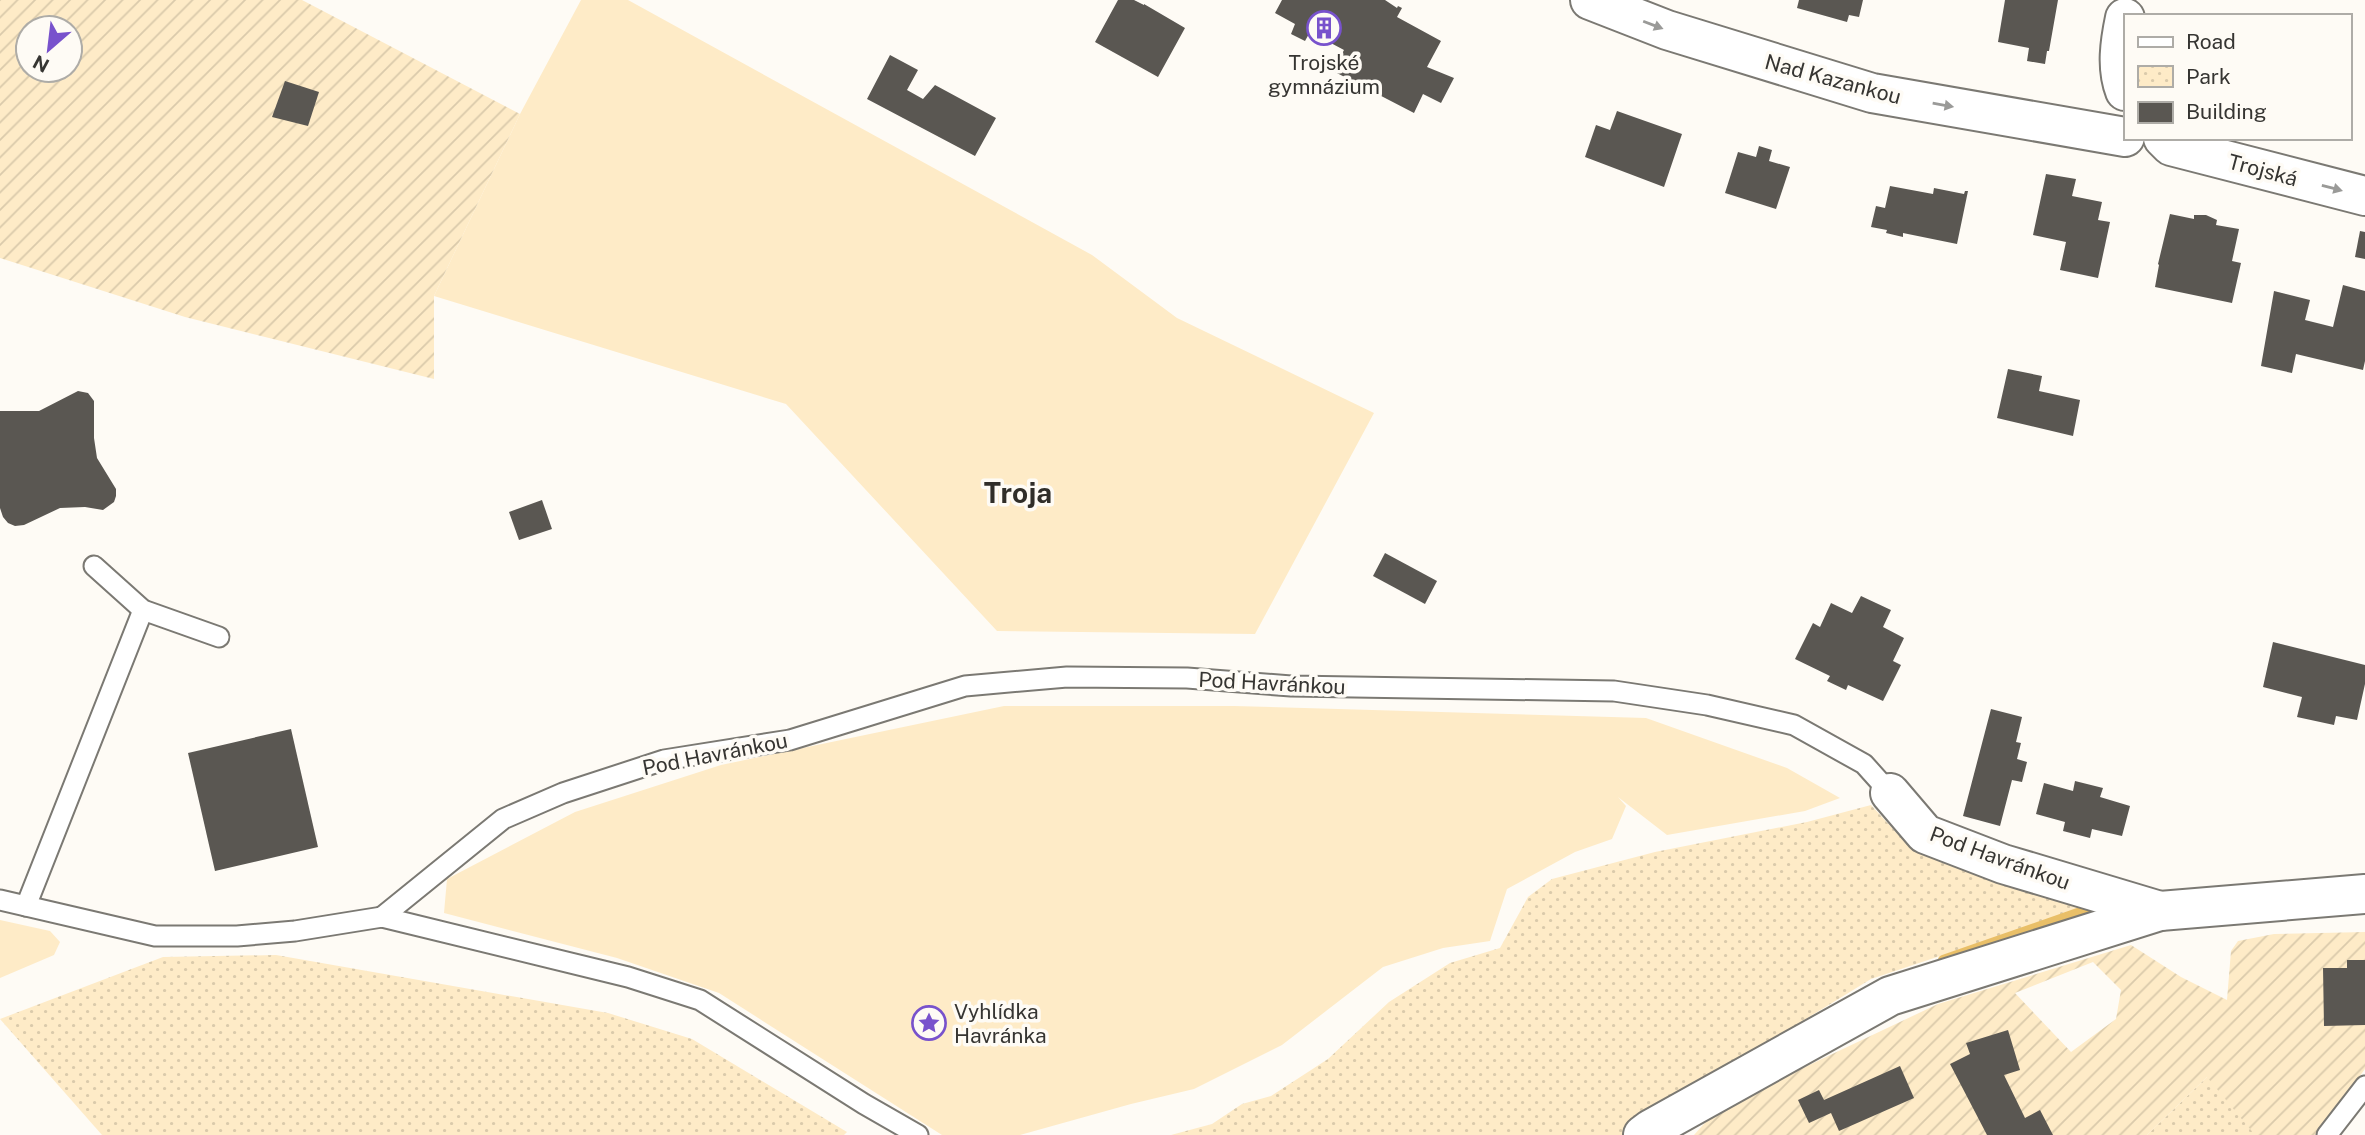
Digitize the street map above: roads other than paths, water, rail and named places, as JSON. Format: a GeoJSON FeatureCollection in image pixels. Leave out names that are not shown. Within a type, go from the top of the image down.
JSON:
{"type":"FeatureCollection","features":[{"type":"Feature","properties":{"kind":"street","name":"Nad Kazankou"},"geometry":{"type":"LineString","coordinates":[[1590,0],[1667,30],[1872,93],[2124,137]]}},
{"type":"Feature","properties":{"kind":"street"},"geometry":{"type":"LineString","coordinates":[[2124,25],[2120,41],[2124,86]]}},
{"type":"Feature","properties":{"kind":"street","name":"Nad Kazankou"},"geometry":{"type":"LineString","coordinates":[[2148,140],[2167,142]]}},
{"type":"Feature","properties":{"kind":"street","name":"Trojská"},"geometry":{"type":"LineString","coordinates":[[2167,142],[2365,196]]}},
{"type":"Feature","properties":{"kind":"street","name":"Pod Havránkou"},"geometry":{"type":"LineString","coordinates":[[1890,793],[1925,834],[2003,864],[2160,911]]}},
{"type":"Feature","properties":{"kind":"street","name":"Pod Havránkou"},"geometry":{"type":"LineString","coordinates":[[1643,1135],[1890,996],[2160,911],[2365,894]]}},
{"type":"Feature","properties":{"kind":"lane"},"geometry":{"type":"LineString","coordinates":[[94,566],[143,610],[219,637]]}},
{"type":"Feature","properties":{"kind":"lane"},"geometry":{"type":"LineString","coordinates":[[26,906],[143,610]]}},
{"type":"Feature","properties":{"kind":"lane","name":"Pod Havránkou"},"geometry":{"type":"LineString","coordinates":[[382,917],[503,819],[563,793],[664,760],[790,740],[965,686],[1067,677],[1187,678],[1291,686],[1614,691],[1707,705],[1794,725],[1864,764],[1890,793]]}},
{"type":"Feature","properties":{"kind":"lane","name":"Pod Havránkou"},"geometry":{"type":"LineString","coordinates":[[0,901],[155,936],[237,936],[295,931],[382,917],[628,977],[700,1000],[918,1135]]}},
{"type":"Feature","properties":{"kind":"lane"},"geometry":{"type":"LineString","coordinates":[[2327,1135],[2365,1086]]}},
{"type":"Feature","properties":{"kind":"waterway"},"geometry":{"type":"LineString","coordinates":[[1943,960],[2092,908]]}},
{"type":"Feature","properties":{"kind":"place","name":"Trojské gymnázium"},"geometry":{"type":"Point","coordinates":[1324,28]}},
{"type":"Feature","properties":{"kind":"place","name":"Vyhlídka Havránka"},"geometry":{"type":"Point","coordinates":[929,1023]}},
{"type":"Feature","properties":{"kind":"district","name":"Troja"},"geometry":{"type":"Point","coordinates":[1018,492]}}]}
